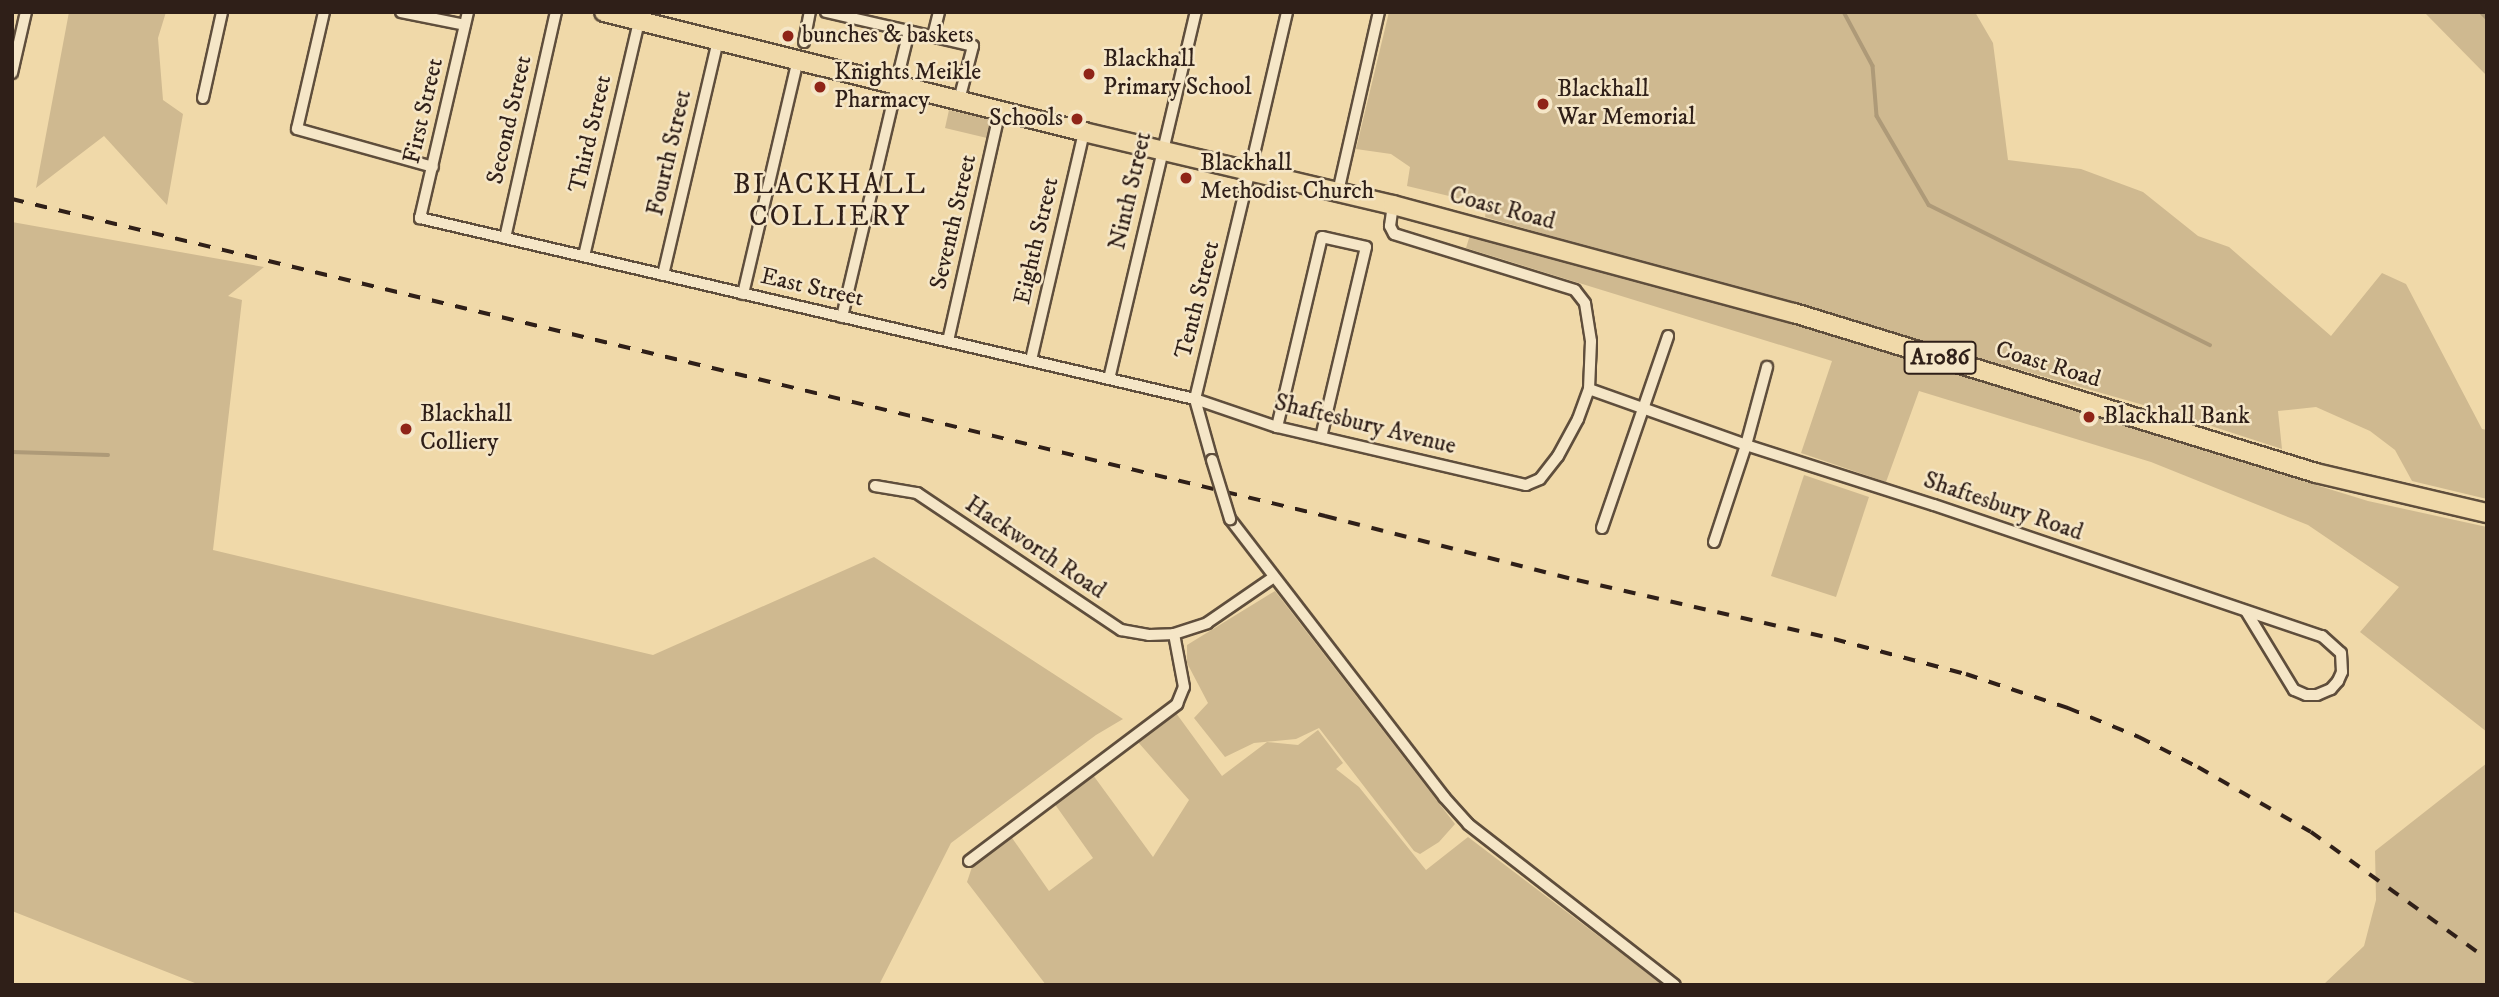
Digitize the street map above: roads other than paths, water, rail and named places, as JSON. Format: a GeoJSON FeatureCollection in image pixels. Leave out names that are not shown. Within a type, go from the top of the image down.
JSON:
{"type":"FeatureCollection","features":[{"type":"Feature","properties":{"kind":"main road","name":"A1086"},"geometry":{"type":"LineString","coordinates":[[604,12],[798,59],[898,78],[959,100],[1084,132],[1163,150],[1252,162],[1338,192],[1393,205]]}},
{"type":"Feature","properties":{"kind":"main road","name":"Coast Road"},"geometry":{"type":"LineString","coordinates":[[1393,205],[1794,313],[2316,473],[2487,513]]}},
{"type":"Feature","properties":{"kind":"street"},"geometry":{"type":"LineString","coordinates":[[12,73],[26,12]]}},
{"type":"Feature","properties":{"kind":"street"},"geometry":{"type":"LineString","coordinates":[[203,98],[222,12]]}},
{"type":"Feature","properties":{"kind":"street"},"geometry":{"type":"LineString","coordinates":[[324,12],[297,129],[433,167]]}},
{"type":"Feature","properties":{"kind":"street"},"geometry":{"type":"LineString","coordinates":[[401,12],[465,24]]}},
{"type":"Feature","properties":{"kind":"street","name":"First Street"},"geometry":{"type":"LineString","coordinates":[[420,218],[468,12]]}},
{"type":"Feature","properties":{"kind":"street","name":"Second Street"},"geometry":{"type":"LineString","coordinates":[[505,238],[556,12]]}},
{"type":"Feature","properties":{"kind":"street"},"geometry":{"type":"LineString","coordinates":[[804,41],[810,12]]}},
{"type":"Feature","properties":{"kind":"street"},"geometry":{"type":"LineString","coordinates":[[826,12],[972,46],[959,100]]}},
{"type":"Feature","properties":{"kind":"street"},"geometry":{"type":"LineString","coordinates":[[933,36],[939,12]]}},
{"type":"Feature","properties":{"kind":"street","name":"Ninth Street"},"geometry":{"type":"LineString","coordinates":[[1109,379],[1196,12]]}},
{"type":"Feature","properties":{"kind":"street","name":"Tenth Street"},"geometry":{"type":"LineString","coordinates":[[1195,399],[1287,12]]}},
{"type":"Feature","properties":{"kind":"street"},"geometry":{"type":"LineString","coordinates":[[1338,192],[1380,12]]}},
{"type":"Feature","properties":{"kind":"street","name":"Third Street"},"geometry":{"type":"LineString","coordinates":[[584,256],[639,21]]}},
{"type":"Feature","properties":{"kind":"street"},"geometry":{"type":"LineString","coordinates":[[842,317],[909,31]]}},
{"type":"Feature","properties":{"kind":"street","name":"Fourth Street"},"geometry":{"type":"LineString","coordinates":[[663,275],[718,40]]}},
{"type":"Feature","properties":{"kind":"street"},"geometry":{"type":"LineString","coordinates":[[743,294],[798,59]]}},
{"type":"Feature","properties":{"kind":"street","name":"Seventh Street"},"geometry":{"type":"LineString","coordinates":[[948,341],[1000,111]]}},
{"type":"Feature","properties":{"kind":"street","name":"Eighth Street"},"geometry":{"type":"LineString","coordinates":[[1031,360],[1084,132]]}},
{"type":"Feature","properties":{"kind":"street"},"geometry":{"type":"LineString","coordinates":[[1393,205],[1390,226],[1394,234],[1575,289],[1585,303],[1591,341],[1589,389]]}},
{"type":"Feature","properties":{"kind":"street","name":"East Street"},"geometry":{"type":"LineString","coordinates":[[420,218],[1195,399]]}},
{"type":"Feature","properties":{"kind":"street"},"geometry":{"type":"LineString","coordinates":[[1277,427],[1322,237],[1366,247],[1321,437]]}},
{"type":"Feature","properties":{"kind":"street"},"geometry":{"type":"LineString","coordinates":[[1602,528],[1668,336]]}},
{"type":"Feature","properties":{"kind":"street"},"geometry":{"type":"LineString","coordinates":[[1714,542],[1746,445],[1767,367]]}},
{"type":"Feature","properties":{"kind":"street","name":"Shaftesbury Avenue"},"geometry":{"type":"LineString","coordinates":[[1195,399],[1277,427],[1526,485],[1539,480],[1558,456],[1578,419],[1589,389]]}},
{"type":"Feature","properties":{"kind":"street","name":"Shaftesbury Road"},"geometry":{"type":"LineString","coordinates":[[1589,389],[1746,445],[1934,505],[2246,611],[2330,641],[2337,647],[2343,662],[2338,681],[2331,689],[2317,695],[2305,695],[2294,690],[2246,611]]}},
{"type":"Feature","properties":{"kind":"street"},"geometry":{"type":"LineString","coordinates":[[1195,399],[1230,519],[1444,797],[1468,824],[1675,985]]}},
{"type":"Feature","properties":{"kind":"street","name":"Hackworth Road"},"geometry":{"type":"LineString","coordinates":[[875,486],[917,493],[1121,630],[1149,635],[1174,634]]}},
{"type":"Feature","properties":{"kind":"street"},"geometry":{"type":"LineString","coordinates":[[969,861],[1177,705],[1184,687],[1174,634],[1208,622],[1274,577]]}},
{"type":"Feature","properties":{"kind":"waterway"},"geometry":{"type":"LineString","coordinates":[[1844,12],[1873,66],[1877,116],[1929,205],[2210,345]]}},
{"type":"Feature","properties":{"kind":"waterway"},"geometry":{"type":"LineString","coordinates":[[2481,12],[2487,18]]}},
{"type":"Feature","properties":{"kind":"waterway"},"geometry":{"type":"LineString","coordinates":[[12,452],[108,455]]}},
{"type":"Feature","properties":{"kind":"railway"},"geometry":{"type":"LineString","coordinates":[[12,199],[1325,516],[1577,580],[1834,639],[1966,674],[2068,708],[2139,737],[2198,767],[2311,832],[2487,959]]}},
{"type":"Feature","properties":{"kind":"place","name":"bunches & baskets"},"geometry":{"type":"Point","coordinates":[788,36]}},
{"type":"Feature","properties":{"kind":"place","name":"Blackhall Primary School"},"geometry":{"type":"Point","coordinates":[1089,74]}},
{"type":"Feature","properties":{"kind":"place","name":"Knights Meikle Pharmacy"},"geometry":{"type":"Point","coordinates":[820,87]}},
{"type":"Feature","properties":{"kind":"place","name":"Blackhall War Memorial"},"geometry":{"type":"Point","coordinates":[1543,104]}},
{"type":"Feature","properties":{"kind":"place","name":"Schools"},"geometry":{"type":"Point","coordinates":[1077,119]}},
{"type":"Feature","properties":{"kind":"place","name":"Blackhall Methodist Church"},"geometry":{"type":"Point","coordinates":[1186,178]}},
{"type":"Feature","properties":{"kind":"place","name":"Blackhall Bank"},"geometry":{"type":"Point","coordinates":[2089,417]}},
{"type":"Feature","properties":{"kind":"place","name":"Blackhall Colliery"},"geometry":{"type":"Point","coordinates":[406,429]}},
{"type":"Feature","properties":{"kind":"district","name":"BLACKHALL COLLIERY"},"geometry":{"type":"Point","coordinates":[830,201]}}]}
